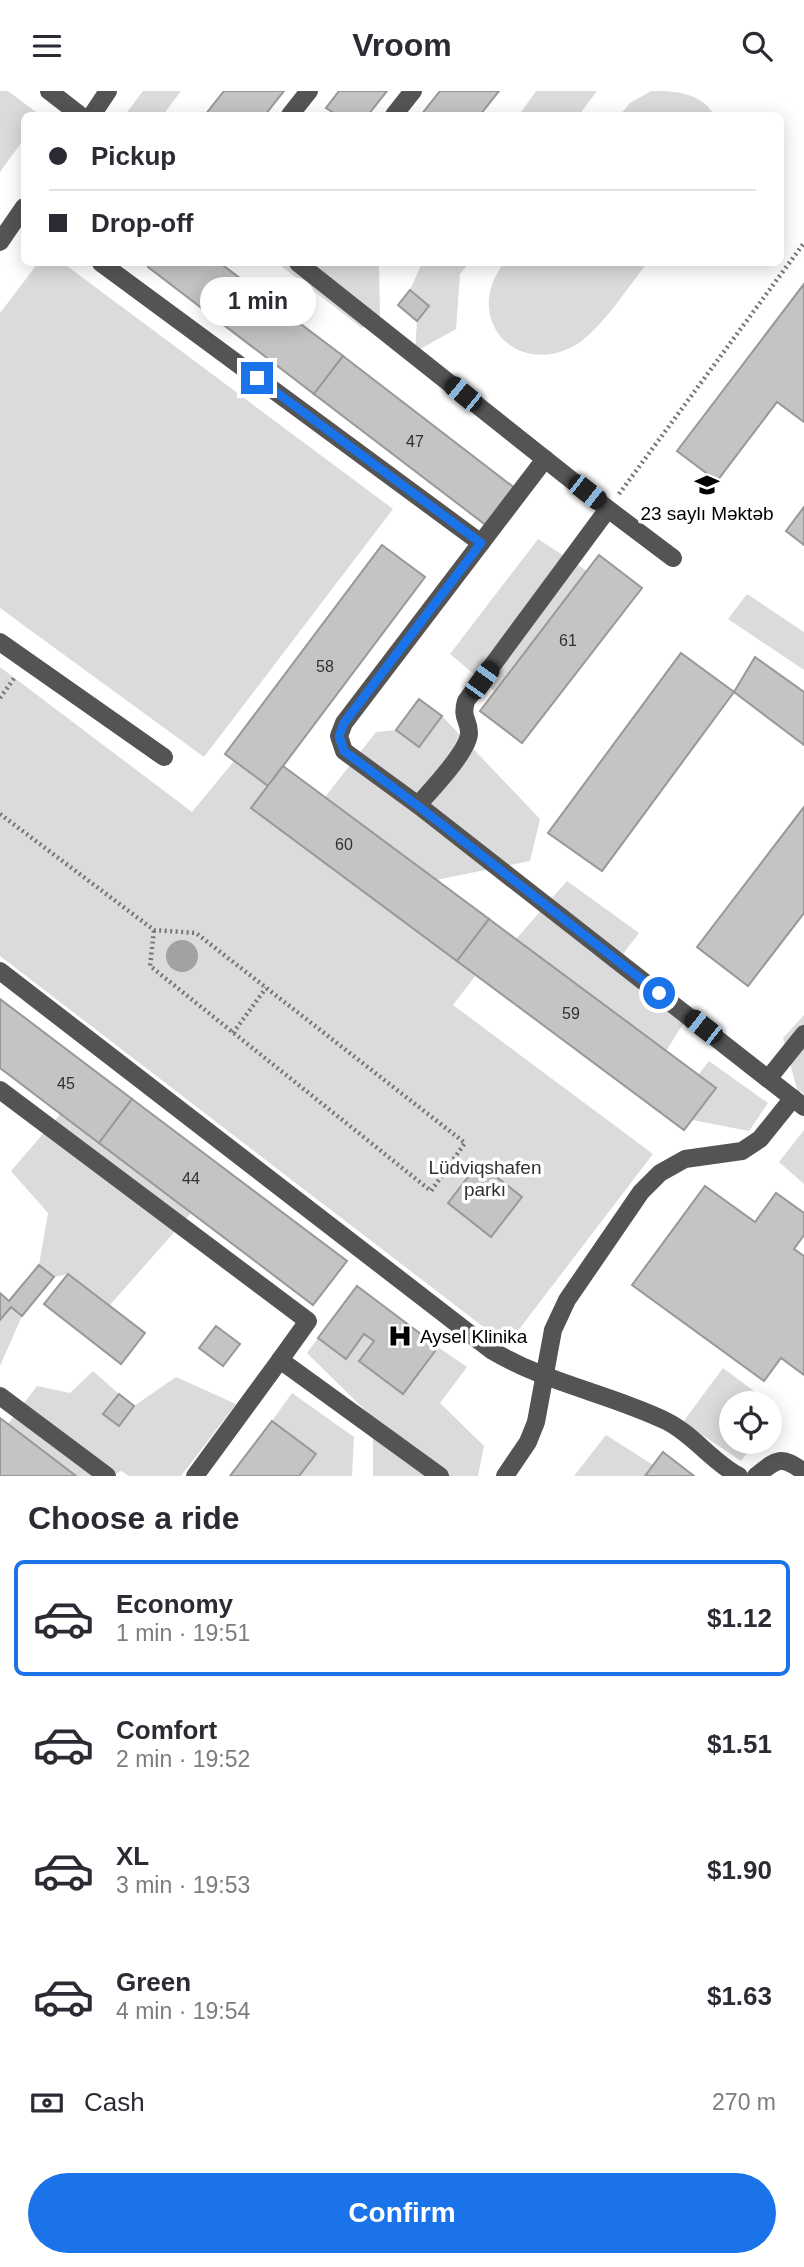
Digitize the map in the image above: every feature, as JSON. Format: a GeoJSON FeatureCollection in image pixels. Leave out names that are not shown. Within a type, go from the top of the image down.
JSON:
{"type":"FeatureCollection","features":[{"type":"Feature","properties":{"kind":"street"},"geometry":{"type":"LineString","coordinates":[[49,91],[76,112]]}},
{"type":"Feature","properties":{"kind":"street"},"geometry":{"type":"LineString","coordinates":[[94,112],[108,91]]}},
{"type":"Feature","properties":{"kind":"street"},"geometry":{"type":"LineString","coordinates":[[292,112],[309,91]]}},
{"type":"Feature","properties":{"kind":"street"},"geometry":{"type":"LineString","coordinates":[[396,112],[413,91]]}},
{"type":"Feature","properties":{"kind":"street"},"geometry":{"type":"LineString","coordinates":[[0,242],[21,211]]}},
{"type":"Feature","properties":{"kind":"street"},"geometry":{"type":"LineString","coordinates":[[105,266],[481,543]]}},
{"type":"Feature","properties":{"kind":"street"},"geometry":{"type":"LineString","coordinates":[[302,266],[673,558]]}},
{"type":"Feature","properties":{"kind":"street"},"geometry":{"type":"LineString","coordinates":[[505,1476],[528,1442],[536,1422],[553,1330],[567,1300],[641,1192],[660,1173],[685,1159],[742,1151],[760,1139],[799,1102],[344,751],[339,736],[344,723],[545,459]]}},
{"type":"Feature","properties":{"kind":"street"},"geometry":{"type":"LineString","coordinates":[[418,806],[464,747],[469,733],[463,713],[466,701],[608,509]]}},
{"type":"Feature","properties":{"kind":"street"},"geometry":{"type":"LineString","coordinates":[[0,642],[164,757]]}},
{"type":"Feature","properties":{"kind":"street"},"geometry":{"type":"LineString","coordinates":[[0,971],[491,1350],[545,1378],[670,1423],[740,1476]]}},
{"type":"Feature","properties":{"kind":"street"},"geometry":{"type":"LineString","coordinates":[[768,1079],[804,1034]]}},
{"type":"Feature","properties":{"kind":"street"},"geometry":{"type":"LineString","coordinates":[[0,1090],[308,1321],[195,1476]]}},
{"type":"Feature","properties":{"kind":"street"},"geometry":{"type":"LineString","coordinates":[[280,1360],[440,1476]]}},
{"type":"Feature","properties":{"kind":"street"},"geometry":{"type":"LineString","coordinates":[[0,1396],[107,1476]]}},
{"type":"Feature","properties":{"kind":"street"},"geometry":{"type":"LineString","coordinates":[[756,1476],[773,1462],[782,1460],[790,1461],[804,1472]]}},
{"type":"Feature","properties":{"kind":"path"},"geometry":{"type":"LineString","coordinates":[[608,509],[804,243]]}},
{"type":"Feature","properties":{"kind":"path"},"geometry":{"type":"LineString","coordinates":[[0,698],[15,677]]}},
{"type":"Feature","properties":{"kind":"path"},"geometry":{"type":"LineString","coordinates":[[0,814],[154,930],[196,933],[465,1143],[431,1191],[150,966],[154,930]]}},
{"type":"Feature","properties":{"kind":"path"},"geometry":{"type":"LineString","coordinates":[[233,1033],[266,988]]}},
{"type":"Feature","properties":{"kind":"green space"},"geometry":{"type":"Polygon","coordinates":[[[0,91],[8,91],[36,112],[21,112],[21,143],[0,172],[0,91]]]}},
{"type":"Feature","properties":{"kind":"green space"},"geometry":{"type":"Polygon","coordinates":[[[143,91],[181,91],[165,112],[127,112],[143,91]]]}},
{"type":"Feature","properties":{"kind":"green space"},"geometry":{"type":"Polygon","coordinates":[[[536,91],[597,91],[581,112],[521,112],[536,91]]]}},
{"type":"Feature","properties":{"kind":"green space"},"geometry":{"type":"Polygon","coordinates":[[[651,91],[678,93],[694,97],[712,112],[622,112],[630,103],[651,91]]]}},
{"type":"Feature","properties":{"kind":"green space"},"geometry":{"type":"Polygon","coordinates":[[[36,266],[67,266],[393,509],[204,757],[0,608],[0,313],[36,266]]]}},
{"type":"Feature","properties":{"kind":"green space"},"geometry":{"type":"Polygon","coordinates":[[[281,266],[379,266],[380,317],[362,328],[281,266]]]}},
{"type":"Feature","properties":{"kind":"green space"},"geometry":{"type":"Polygon","coordinates":[[[421,266],[467,266],[460,274],[456,329],[415,352],[417,321],[429,306],[410,290],[421,266]]]}},
{"type":"Feature","properties":{"kind":"green space"},"geometry":{"type":"Polygon","coordinates":[[[502,266],[645,266],[611,311],[589,334],[568,349],[547,355],[527,353],[511,346],[499,335],[491,319],[489,301],[493,282],[502,266]]]}},
{"type":"Feature","properties":{"kind":"green space"},"geometry":{"type":"Polygon","coordinates":[[[538,539],[587,571],[494,691],[450,654],[538,539]]]}},
{"type":"Feature","properties":{"kind":"green space"},"geometry":{"type":"Polygon","coordinates":[[[747,594],[804,632],[804,670],[728,619],[747,594]]]}},
{"type":"Feature","properties":{"kind":"green space","name":"Lüdviqshafen parkı"},"geometry":{"type":"Polygon","coordinates":[[[0,667],[192,812],[234,761],[268,786],[252,808],[476,975],[453,1005],[653,1154],[507,1345],[0,956],[0,667]]]}},
{"type":"Feature","properties":{"kind":"green space"},"geometry":{"type":"Polygon","coordinates":[[[442,716],[540,819],[530,861],[436,880],[325,797],[376,732],[396,730],[419,747],[442,716]]]}},
{"type":"Feature","properties":{"kind":"green space"},"geometry":{"type":"Polygon","coordinates":[[[567,881],[639,933],[619,959],[690,1013],[666,1051],[516,939],[567,881]]]}},
{"type":"Feature","properties":{"kind":"green space"},"geometry":{"type":"Polygon","coordinates":[[[804,1015],[804,1094],[797,1089],[783,1038],[804,1015]]]}},
{"type":"Feature","properties":{"kind":"green space"},"geometry":{"type":"Polygon","coordinates":[[[709,1061],[768,1103],[749,1131],[692,1120],[716,1088],[698,1075],[709,1061]]]}},
{"type":"Feature","properties":{"kind":"green space"},"geometry":{"type":"Polygon","coordinates":[[[61,1113],[192,1212],[109,1306],[68,1274],[54,1277],[39,1265],[48,1213],[11,1171],[61,1113]]]}},
{"type":"Feature","properties":{"kind":"green space"},"geometry":{"type":"Polygon","coordinates":[[[804,1130],[804,1184],[779,1162],[804,1130]]]}},
{"type":"Feature","properties":{"kind":"green space"},"geometry":{"type":"Polygon","coordinates":[[[11,1307],[22,1316],[0,1366],[0,1320],[11,1307]]]}},
{"type":"Feature","properties":{"kind":"green space"},"geometry":{"type":"Polygon","coordinates":[[[364,1334],[374,1341],[359,1361],[403,1394],[438,1347],[467,1367],[440,1403],[484,1446],[478,1476],[373,1476],[373,1418],[307,1353],[318,1338],[346,1359],[364,1334]]]}},
{"type":"Feature","properties":{"kind":"green space"},"geometry":{"type":"Polygon","coordinates":[[[723,1368],[754,1391],[719,1391],[719,1446],[683,1422],[723,1368]]]}},
{"type":"Feature","properties":{"kind":"green space"},"geometry":{"type":"Polygon","coordinates":[[[93,1371],[119,1394],[103,1414],[118,1426],[134,1406],[176,1377],[236,1404],[181,1476],[129,1476],[121,1471],[113,1476],[76,1476],[8,1424],[37,1386],[70,1393],[93,1371]]]}},
{"type":"Feature","properties":{"kind":"green space"},"geometry":{"type":"Polygon","coordinates":[[[292,1393],[354,1437],[352,1476],[299,1476],[316,1454],[272,1421],[292,1393]]]}},
{"type":"Feature","properties":{"kind":"green space"},"geometry":{"type":"Polygon","coordinates":[[[606,1435],[653,1465],[645,1476],[574,1476],[606,1435]]]}},
{"type":"Feature","properties":{"kind":"green space"},"geometry":{"type":"Polygon","coordinates":[[[731,1454],[747,1454],[741,1461],[731,1454]]]}},
{"type":"Feature","properties":{"kind":"shaded area"},"geometry":{"type":"Polygon","coordinates":[[[182,940],[193,945],[198,956],[193,967],[182,972],[171,967],[166,956],[171,945],[182,940]]]}},
{"type":"Feature","properties":{"kind":"building"},"geometry":{"type":"Polygon","coordinates":[[[224,91],[284,91],[267,112],[207,112],[224,91]]]}},
{"type":"Feature","properties":{"kind":"building"},"geometry":{"type":"Polygon","coordinates":[[[339,91],[387,91],[370,112],[332,112],[326,108],[339,91]]]}},
{"type":"Feature","properties":{"kind":"building"},"geometry":{"type":"Polygon","coordinates":[[[440,91],[499,91],[482,112],[423,112],[440,91]]]}},
{"type":"Feature","properties":{"kind":"building"},"geometry":{"type":"Polygon","coordinates":[[[224,266],[343,356],[314,394],[148,267],[224,266]]]}},
{"type":"Feature","properties":{"kind":"building"},"geometry":{"type":"Polygon","coordinates":[[[804,284],[804,422],[777,402],[717,481],[677,451],[804,284]]]}},
{"type":"Feature","properties":{"kind":"building"},"geometry":{"type":"Polygon","coordinates":[[[410,290],[429,306],[417,321],[398,305],[410,290]]]}},
{"type":"Feature","properties":{"kind":"building"},"geometry":{"type":"Polygon","coordinates":[[[343,356],[516,489],[487,526],[314,394],[343,356]]]}},
{"type":"Feature","properties":{"kind":"building"},"geometry":{"type":"Polygon","coordinates":[[[804,507],[804,545],[786,531],[804,507]]]}},
{"type":"Feature","properties":{"kind":"building"},"geometry":{"type":"Polygon","coordinates":[[[382,545],[425,577],[268,786],[225,754],[382,545]]]}},
{"type":"Feature","properties":{"kind":"building"},"geometry":{"type":"Polygon","coordinates":[[[599,555],[642,588],[522,743],[480,711],[599,555]]]}},
{"type":"Feature","properties":{"kind":"building"},"geometry":{"type":"Polygon","coordinates":[[[681,653],[734,692],[602,871],[548,833],[681,653]]]}},
{"type":"Feature","properties":{"kind":"building"},"geometry":{"type":"Polygon","coordinates":[[[755,657],[804,692],[804,745],[734,692],[755,657]]]}},
{"type":"Feature","properties":{"kind":"building"},"geometry":{"type":"Polygon","coordinates":[[[419,699],[442,716],[419,747],[396,730],[419,699]]]}},
{"type":"Feature","properties":{"kind":"building"},"geometry":{"type":"Polygon","coordinates":[[[283,766],[489,919],[457,961],[251,808],[283,766]]]}},
{"type":"Feature","properties":{"kind":"building"},"geometry":{"type":"Polygon","coordinates":[[[804,807],[804,913],[748,986],[697,947],[804,807]]]}},
{"type":"Feature","properties":{"kind":"building"},"geometry":{"type":"Polygon","coordinates":[[[489,919],[716,1088],[684,1130],[457,961],[489,919]]]}},
{"type":"Feature","properties":{"kind":"building"},"geometry":{"type":"Polygon","coordinates":[[[0,999],[132,1099],[99,1143],[0,1068],[0,999]]]}},
{"type":"Feature","properties":{"kind":"building"},"geometry":{"type":"Polygon","coordinates":[[[132,1099],[347,1261],[313,1305],[99,1143],[132,1099]]]}},
{"type":"Feature","properties":{"kind":"building"},"geometry":{"type":"Polygon","coordinates":[[[479,1163],[522,1197],[491,1237],[448,1203],[479,1163]]]}},
{"type":"Feature","properties":{"kind":"building"},"geometry":{"type":"Polygon","coordinates":[[[705,1186],[755,1222],[776,1193],[804,1213],[804,1235],[794,1249],[804,1256],[804,1375],[781,1358],[764,1381],[632,1285],[705,1186]]]}},
{"type":"Feature","properties":{"kind":"building"},"geometry":{"type":"Polygon","coordinates":[[[39,1265],[54,1277],[22,1316],[11,1307],[0,1320],[0,1293],[9,1301],[39,1265]]]}},
{"type":"Feature","properties":{"kind":"building"},"geometry":{"type":"Polygon","coordinates":[[[68,1274],[145,1333],[121,1364],[44,1304],[68,1274]]]}},
{"type":"Feature","properties":{"kind":"building"},"geometry":{"type":"Polygon","coordinates":[[[357,1286],[438,1347],[403,1394],[359,1361],[374,1341],[364,1334],[346,1359],[318,1338],[357,1286]]]}},
{"type":"Feature","properties":{"kind":"building"},"geometry":{"type":"Polygon","coordinates":[[[216,1326],[240,1344],[223,1366],[199,1348],[216,1326]]]}},
{"type":"Feature","properties":{"kind":"building"},"geometry":{"type":"Polygon","coordinates":[[[119,1394],[134,1406],[119,1426],[103,1414],[119,1394]]]}},
{"type":"Feature","properties":{"kind":"building"},"geometry":{"type":"Polygon","coordinates":[[[0,1418],[8,1424],[76,1476],[0,1476],[0,1418]]]}},
{"type":"Feature","properties":{"kind":"building"},"geometry":{"type":"Polygon","coordinates":[[[272,1421],[316,1454],[299,1476],[230,1476],[272,1421]]]}},
{"type":"Feature","properties":{"kind":"building"},"geometry":{"type":"Polygon","coordinates":[[[663,1452],[694,1476],[645,1476],[663,1452]]]}},
{"type":"Feature","properties":{"kind":"place","name":"23 saylı Məktəb"},"geometry":{"type":"Point","coordinates":[707,485]}},
{"type":"Feature","properties":{"kind":"place","name":"Aysel Klinika"},"geometry":{"type":"Point","coordinates":[400,1336]}},
{"type":"Feature","properties":{"kind":"route"},"geometry":{"type":"LineString","coordinates":[[257,378],[481,543],[344,723],[339,736],[344,751],[659,993]]}}]}
